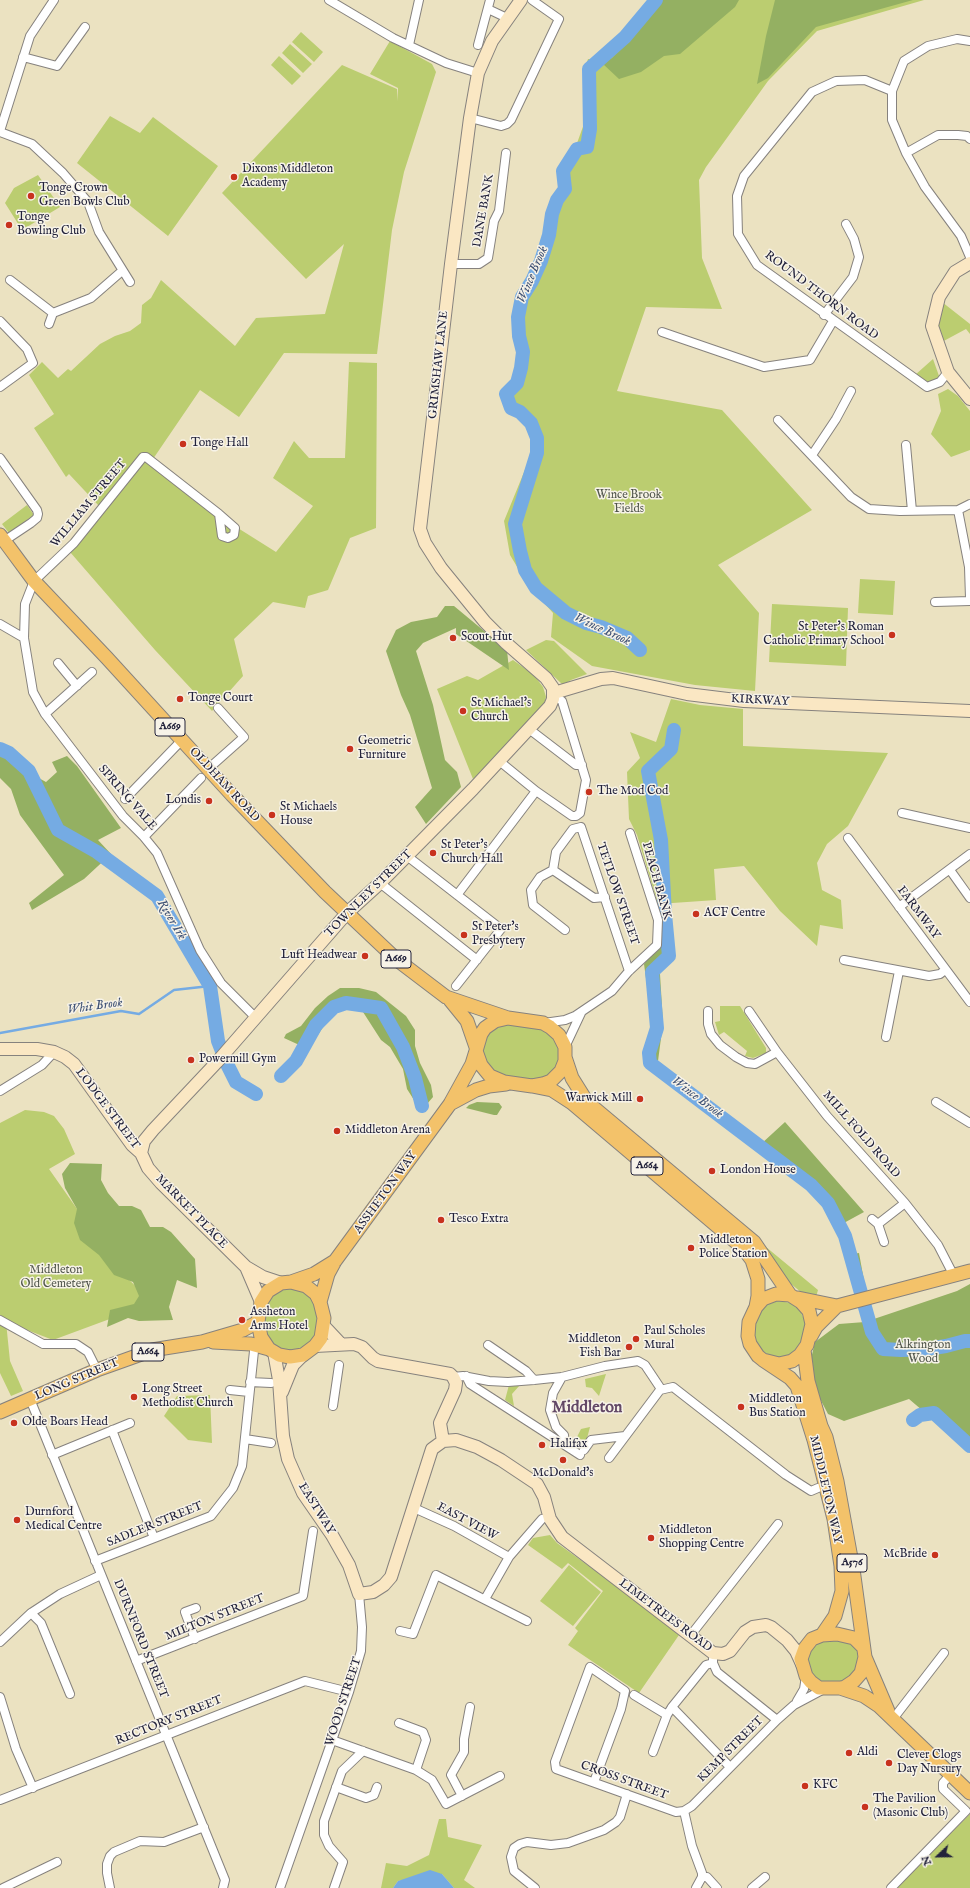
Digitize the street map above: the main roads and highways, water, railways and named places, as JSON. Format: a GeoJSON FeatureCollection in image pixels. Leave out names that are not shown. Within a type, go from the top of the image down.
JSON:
{"type":"FeatureCollection","features":[{"type":"Feature","properties":{"kind":"main road","name":"OLDHAM ROAD"},"geometry":{"type":"LineString","coordinates":[[2,538],[34,581],[182,740],[204,774],[396,959],[450,999],[467,1021],[476,1049]]}},
{"type":"Feature","properties":{"kind":"main road","name":"OLDHAM ROAD"},"geometry":{"type":"LineString","coordinates":[[450,999],[508,1018]]}},
{"type":"Feature","properties":{"kind":"main road","name":"A664"},"geometry":{"type":"LineString","coordinates":[[810,1338],[812,1324],[811,1317],[805,1306],[792,1296],[754,1242],[587,1102],[572,1079],[565,1052],[559,1035],[555,1030],[543,1023],[508,1018],[494,1021],[485,1028],[481,1034],[476,1049],[481,1065],[490,1076],[516,1084],[552,1090],[572,1103],[743,1248],[752,1260],[758,1279],[758,1296],[756,1307],[749,1322],[748,1336],[753,1350],[764,1360],[772,1363],[785,1363],[796,1358],[804,1350],[816,1327],[837,1306]]}},
{"type":"Feature","properties":{"kind":"main road","name":"ASSHETON WAY"},"geometry":{"type":"LineString","coordinates":[[320,1302],[328,1274],[335,1261],[450,1104],[472,1064],[476,1049]]}},
{"type":"Feature","properties":{"kind":"main road","name":"A664"},"geometry":{"type":"LineString","coordinates":[[532,1086],[543,1084],[556,1077],[561,1071],[565,1052]]}},
{"type":"Feature","properties":{"kind":"main road","name":"ASSHETON WAY"},"geometry":{"type":"LineString","coordinates":[[450,1104],[482,1088],[502,1084],[516,1084]]}},
{"type":"Feature","properties":{"kind":"main road","name":"ASSHETON WAY"},"geometry":{"type":"LineString","coordinates":[[286,1283],[314,1274],[335,1261]]}},
{"type":"Feature","properties":{"kind":"main road"},"geometry":{"type":"LineString","coordinates":[[756,1307],[770,1296],[783,1294],[813,1303],[837,1306],[970,1271]]}},
{"type":"Feature","properties":{"kind":"main road","name":"A664"},"geometry":{"type":"LineString","coordinates":[[258,1322],[261,1302],[268,1291],[286,1283],[300,1283],[311,1289],[320,1302],[323,1310],[324,1326],[321,1338],[315,1346],[303,1355],[290,1357],[272,1350]]}},
{"type":"Feature","properties":{"kind":"main road"},"geometry":{"type":"LineString","coordinates":[[258,1322],[261,1337],[272,1350]]}},
{"type":"Feature","properties":{"kind":"main road","name":"LONG STREET"},"geometry":{"type":"LineString","coordinates":[[0,1412],[97,1370],[152,1350],[202,1342],[244,1330],[258,1322]]}},
{"type":"Feature","properties":{"kind":"main road","name":"LONG STREET"},"geometry":{"type":"LineString","coordinates":[[202,1342],[251,1344],[272,1350]]}},
{"type":"Feature","properties":{"kind":"main road","name":"MIDDLETON WAY"},"geometry":{"type":"LineString","coordinates":[[804,1350],[808,1381],[821,1426],[826,1437],[837,1481],[853,1569],[864,1652]]}},
{"type":"Feature","properties":{"kind":"main road","name":"MIDDLETON WAY"},"geometry":{"type":"LineString","coordinates":[[764,1360],[794,1382],[814,1440],[834,1519],[842,1574],[842,1591],[838,1608],[817,1637]]}},
{"type":"Feature","properties":{"kind":"main road"},"geometry":{"type":"LineString","coordinates":[[817,1637],[837,1634],[848,1636],[854,1638],[864,1652]]}},
{"type":"Feature","properties":{"kind":"main road","name":"A576"},"geometry":{"type":"LineString","coordinates":[[817,1637],[804,1648],[804,1670],[814,1685],[824,1689],[840,1688],[850,1684],[858,1677],[863,1668],[864,1652]]}},
{"type":"Feature","properties":{"kind":"main road","name":"A576"},"geometry":{"type":"LineString","coordinates":[[864,1652],[884,1704],[893,1719]]}},
{"type":"Feature","properties":{"kind":"main road","name":"A576"},"geometry":{"type":"LineString","coordinates":[[840,1688],[864,1696],[893,1719],[970,1793]]}},
{"type":"Feature","properties":{"kind":"water"},"geometry":{"type":"Polygon","coordinates":[[[430,1870],[442,1874],[454,1888],[393,1888],[398,1881],[430,1870]]]}},
{"type":"Feature","properties":{"kind":"waterway","name":"Wince Brook"},"geometry":{"type":"LineString","coordinates":[[640,650],[627,638],[601,627],[586,623],[566,613],[536,588],[525,570],[515,524],[537,453],[537,438],[531,423],[520,412],[511,408],[506,394],[517,383],[521,368],[523,352],[519,336],[518,317],[522,297],[532,281],[541,261],[549,235],[552,214],[557,200],[565,189],[563,171],[577,149],[587,147],[590,129],[589,69],[625,37],[656,0]]}},
{"type":"Feature","properties":{"kind":"waterway","name":"Wince Brook"},"geometry":{"type":"LineString","coordinates":[[674,730],[671,749],[648,771],[661,840],[669,956],[652,972],[657,1028],[649,1053],[650,1063],[811,1185],[828,1203],[845,1236],[872,1332],[883,1349],[927,1349],[970,1341]]}},
{"type":"Feature","properties":{"kind":"waterway","name":"River Irk"},"geometry":{"type":"LineString","coordinates":[[0,749],[9,753],[29,771],[58,830],[97,852],[157,896],[210,986],[218,1041],[227,1064],[236,1082],[256,1094]]}},
{"type":"Feature","properties":{"kind":"waterway","name":"Whit Brook"},"geometry":{"type":"LineString","coordinates":[[0,1033],[121,1011],[139,1014],[174,990],[210,986]]}},
{"type":"Feature","properties":{"kind":"waterway","name":"River Irk"},"geometry":{"type":"LineString","coordinates":[[281,1076],[296,1061],[316,1025],[334,1007],[346,1003],[381,1008],[403,1047],[415,1078],[422,1106]]}},
{"type":"Feature","properties":{"kind":"waterway","name":"River Irk"},"geometry":{"type":"LineString","coordinates":[[913,1420],[920,1415],[934,1413],[970,1446]]}},
{"type":"Feature","properties":{"kind":"place","name":"Dixons Middleton Academy"},"geometry":{"type":"Point","coordinates":[234,177]}},
{"type":"Feature","properties":{"kind":"place","name":"Tonge Crown Green Bowls Club"},"geometry":{"type":"Point","coordinates":[31,196]}},
{"type":"Feature","properties":{"kind":"place","name":"Tonge Bowling Club"},"geometry":{"type":"Point","coordinates":[9,225]}},
{"type":"Feature","properties":{"kind":"place","name":"Tonge Hall"},"geometry":{"type":"Point","coordinates":[183,444]}},
{"type":"Feature","properties":{"kind":"place","name":"St Peter's Roman Catholic Primary School"},"geometry":{"type":"Point","coordinates":[892,635]}},
{"type":"Feature","properties":{"kind":"place","name":"Scout Hut"},"geometry":{"type":"Point","coordinates":[453,638]}},
{"type":"Feature","properties":{"kind":"place","name":"Tonge Court"},"geometry":{"type":"Point","coordinates":[180,699]}},
{"type":"Feature","properties":{"kind":"place","name":"St Michael's Church"},"geometry":{"type":"Point","coordinates":[463,711]}},
{"type":"Feature","properties":{"kind":"place","name":"Geometric Furniture"},"geometry":{"type":"Point","coordinates":[350,749]}},
{"type":"Feature","properties":{"kind":"place","name":"The Mod Cod"},"geometry":{"type":"Point","coordinates":[589,792]}},
{"type":"Feature","properties":{"kind":"place","name":"Londis"},"geometry":{"type":"Point","coordinates":[209,801]}},
{"type":"Feature","properties":{"kind":"place","name":"St Michaels House"},"geometry":{"type":"Point","coordinates":[272,815]}},
{"type":"Feature","properties":{"kind":"place","name":"St Peter's Church Hall"},"geometry":{"type":"Point","coordinates":[433,853]}},
{"type":"Feature","properties":{"kind":"place","name":"ACF Centre"},"geometry":{"type":"Point","coordinates":[696,914]}},
{"type":"Feature","properties":{"kind":"place","name":"St Peter's Presbytery"},"geometry":{"type":"Point","coordinates":[464,935]}},
{"type":"Feature","properties":{"kind":"place","name":"Luft Headwear"},"geometry":{"type":"Point","coordinates":[365,956]}},
{"type":"Feature","properties":{"kind":"place","name":"Powermill Gym"},"geometry":{"type":"Point","coordinates":[191,1060]}},
{"type":"Feature","properties":{"kind":"place","name":"Warwick Mill"},"geometry":{"type":"Point","coordinates":[640,1099]}},
{"type":"Feature","properties":{"kind":"place","name":"Middleton Arena"},"geometry":{"type":"Point","coordinates":[337,1131]}},
{"type":"Feature","properties":{"kind":"place","name":"London House"},"geometry":{"type":"Point","coordinates":[712,1171]}},
{"type":"Feature","properties":{"kind":"place","name":"Tesco Extra"},"geometry":{"type":"Point","coordinates":[441,1220]}},
{"type":"Feature","properties":{"kind":"place","name":"Middleton Police Station"},"geometry":{"type":"Point","coordinates":[691,1248]}},
{"type":"Feature","properties":{"kind":"place","name":"Assheton Arms Hotel"},"geometry":{"type":"Point","coordinates":[242,1320]}},
{"type":"Feature","properties":{"kind":"place","name":"Paul Scholes Mural"},"geometry":{"type":"Point","coordinates":[636,1339]}},
{"type":"Feature","properties":{"kind":"place","name":"Middleton Fish Bar"},"geometry":{"type":"Point","coordinates":[629,1347]}},
{"type":"Feature","properties":{"kind":"place","name":"Long Street Methodist Church"},"geometry":{"type":"Point","coordinates":[134,1397]}},
{"type":"Feature","properties":{"kind":"place","name":"Middleton Bus Station"},"geometry":{"type":"Point","coordinates":[741,1407]}},
{"type":"Feature","properties":{"kind":"place","name":"Olde Boars Head"},"geometry":{"type":"Point","coordinates":[14,1423]}},
{"type":"Feature","properties":{"kind":"place","name":"Halifax"},"geometry":{"type":"Point","coordinates":[542,1445]}},
{"type":"Feature","properties":{"kind":"place","name":"McDonald's"},"geometry":{"type":"Point","coordinates":[563,1460]}},
{"type":"Feature","properties":{"kind":"place","name":"Durnford Medical Centre"},"geometry":{"type":"Point","coordinates":[17,1520]}},
{"type":"Feature","properties":{"kind":"place","name":"Middleton Shopping Centre"},"geometry":{"type":"Point","coordinates":[651,1538]}},
{"type":"Feature","properties":{"kind":"place","name":"McBride"},"geometry":{"type":"Point","coordinates":[935,1555]}},
{"type":"Feature","properties":{"kind":"place","name":"Aldi"},"geometry":{"type":"Point","coordinates":[849,1753]}},
{"type":"Feature","properties":{"kind":"place","name":"Clever Clogs Day Nursury"},"geometry":{"type":"Point","coordinates":[889,1763]}},
{"type":"Feature","properties":{"kind":"place","name":"KFC"},"geometry":{"type":"Point","coordinates":[805,1786]}},
{"type":"Feature","properties":{"kind":"place","name":"The Pavilion (Masonic Club)"},"geometry":{"type":"Point","coordinates":[865,1807]}},
{"type":"Feature","properties":{"kind":"district","name":"Middleton"},"geometry":{"type":"Point","coordinates":[587,1409]}},
{"type":"Feature","properties":{"kind":"park label","name":"Wince Brook Fields"},"geometry":{"type":"Point","coordinates":[629,503]}},
{"type":"Feature","properties":{"kind":"park label","name":"Middleton Old Cemetery"},"geometry":{"type":"Point","coordinates":[56,1278]}},
{"type":"Feature","properties":{"kind":"park label","name":"Alkrington Wood"},"geometry":{"type":"Point","coordinates":[923,1353]}}]}
